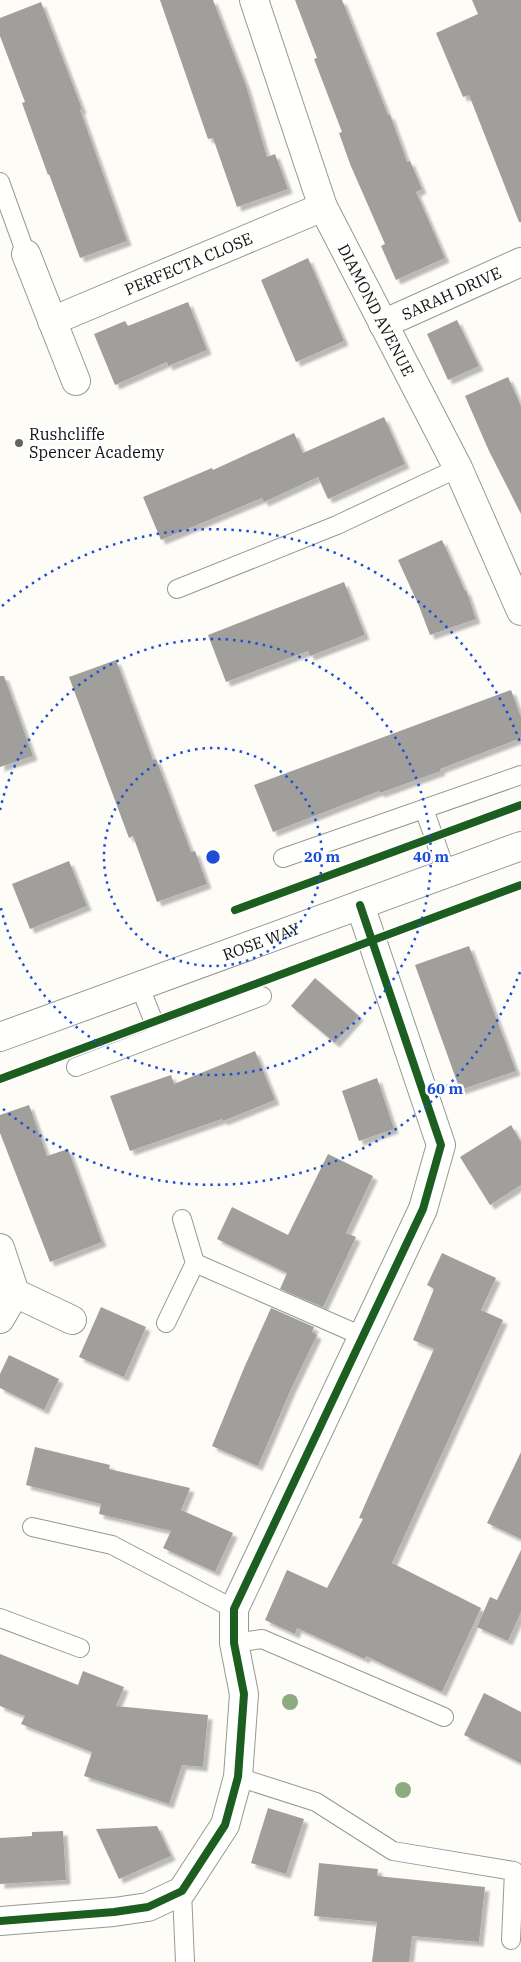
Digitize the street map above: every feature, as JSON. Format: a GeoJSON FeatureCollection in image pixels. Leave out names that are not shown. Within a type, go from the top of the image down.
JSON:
{"type":"FeatureCollection","features":[{"type":"Feature","properties":{"kind":"street","name":"DIAMOND AVENUE"},"geometry":{"type":"LineString","coordinates":[[254,0],[323,207],[458,468],[521,611]]}},
{"type":"Feature","properties":{"kind":"street","name":"PERFECTA CLOSE"},"geometry":{"type":"LineString","coordinates":[[52,321],[323,207]]}},
{"type":"Feature","properties":{"kind":"street"},"geometry":{"type":"LineString","coordinates":[[26,254],[76,382]]}},
{"type":"Feature","properties":{"kind":"street","name":"SARAH DRIVE"},"geometry":{"type":"LineString","coordinates":[[383,324],[521,262]]}},
{"type":"Feature","properties":{"kind":"street","name":"ROSE WAY"},"geometry":{"type":"LineString","coordinates":[[0,1037],[521,846]]}},
{"type":"Feature","properties":{"kind":"street"},"geometry":{"type":"LineString","coordinates":[[0,1920],[114,1912],[148,1907],[182,1891],[225,1825],[238,1777],[244,1694],[234,1643],[234,1610],[422,1209],[441,1144],[360,905]]}},
{"type":"Feature","properties":{"kind":"street"},"geometry":{"type":"LineString","coordinates":[[0,1248],[14,1293],[0,1319]]}},
{"type":"Feature","properties":{"kind":"street"},"geometry":{"type":"LineString","coordinates":[[14,1293],[72,1320]]}},
{"type":"Feature","properties":{"kind":"lane"},"geometry":{"type":"LineString","coordinates":[[0,182],[26,254]]}},
{"type":"Feature","properties":{"kind":"lane"},"geometry":{"type":"LineString","coordinates":[[177,589],[337,525],[458,468]]}},
{"type":"Feature","properties":{"kind":"lane"},"geometry":{"type":"LineString","coordinates":[[283,858],[521,775]]}},
{"type":"Feature","properties":{"kind":"lane"},"geometry":{"type":"LineString","coordinates":[[424,809],[447,874]]}},
{"type":"Feature","properties":{"kind":"lane"},"geometry":{"type":"LineString","coordinates":[[140,987],[159,1035]]}},
{"type":"Feature","properties":{"kind":"lane"},"geometry":{"type":"LineString","coordinates":[[76,1067],[262,996]]}},
{"type":"Feature","properties":{"kind":"lane"},"geometry":{"type":"LineString","coordinates":[[166,1323],[196,1263],[182,1219]]}},
{"type":"Feature","properties":{"kind":"lane"},"geometry":{"type":"LineString","coordinates":[[196,1263],[362,1336]]}},
{"type":"Feature","properties":{"kind":"lane"},"geometry":{"type":"LineString","coordinates":[[32,1527],[112,1545],[234,1610]]}},
{"type":"Feature","properties":{"kind":"lane"},"geometry":{"type":"LineString","coordinates":[[0,1618],[80,1648]]}},
{"type":"Feature","properties":{"kind":"lane"},"geometry":{"type":"LineString","coordinates":[[234,1643],[262,1639],[444,1717]]}},
{"type":"Feature","properties":{"kind":"lane"},"geometry":{"type":"LineString","coordinates":[[238,1777],[316,1802],[393,1851],[514,1871],[511,1940]]}},
{"type":"Feature","properties":{"kind":"lane"},"geometry":{"type":"LineString","coordinates":[[182,1891],[184,1962]]}},
{"type":"Feature","properties":{"kind":"building"},"geometry":{"type":"Polygon","coordinates":[[[160,0],[213,0],[246,86],[267,157],[275,154],[288,189],[237,207],[213,138],[208,139],[160,0]]]}},
{"type":"Feature","properties":{"kind":"building"},"geometry":{"type":"Polygon","coordinates":[[[295,0],[342,0],[388,115],[390,115],[407,162],[410,161],[422,189],[416,192],[445,258],[396,280],[381,246],[385,244],[350,164],[339,133],[342,132],[314,59],[317,58],[295,0]]]}},
{"type":"Feature","properties":{"kind":"building"},"geometry":{"type":"Polygon","coordinates":[[[472,0],[521,0],[521,222],[519,222],[469,95],[463,97],[436,33],[478,14],[472,0]]]}},
{"type":"Feature","properties":{"kind":"building"},"geometry":{"type":"Polygon","coordinates":[[[41,2],[82,109],[80,110],[127,241],[80,258],[22,103],[25,102],[0,36],[0,18],[41,2]]]}},
{"type":"Feature","properties":{"kind":"building"},"geometry":{"type":"Polygon","coordinates":[[[308,258],[344,341],[296,362],[261,280],[308,258]]]}},
{"type":"Feature","properties":{"kind":"building"},"geometry":{"type":"Polygon","coordinates":[[[188,302],[207,350],[168,366],[167,362],[115,385],[94,334],[125,321],[128,326],[188,302]]]}},
{"type":"Feature","properties":{"kind":"building"},"geometry":{"type":"Polygon","coordinates":[[[457,320],[479,366],[448,380],[427,334],[457,320]]]}},
{"type":"Feature","properties":{"kind":"building"},"geometry":{"type":"Polygon","coordinates":[[[508,377],[521,406],[521,514],[489,451],[465,396],[508,377]]]}},
{"type":"Feature","properties":{"kind":"building"},"geometry":{"type":"Polygon","coordinates":[[[384,417],[405,464],[328,499],[318,477],[264,502],[262,498],[161,540],[143,497],[212,468],[213,470],[294,433],[303,453],[384,417]]]}},
{"type":"Feature","properties":{"kind":"building"},"geometry":{"type":"Polygon","coordinates":[[[442,540],[466,590],[476,619],[430,635],[398,560],[442,540]]]}},
{"type":"Feature","properties":{"kind":"building"},"geometry":{"type":"Polygon","coordinates":[[[344,582],[365,635],[310,656],[308,651],[226,682],[208,635],[344,582]]]}},
{"type":"Feature","properties":{"kind":"building"},"geometry":{"type":"Polygon","coordinates":[[[116,660],[153,760],[156,759],[191,852],[195,851],[207,884],[157,902],[133,836],[129,838],[69,677],[116,660]]]}},
{"type":"Feature","properties":{"kind":"building"},"geometry":{"type":"Polygon","coordinates":[[[0,676],[4,676],[33,756],[0,767],[0,676]]]}},
{"type":"Feature","properties":{"kind":"building"},"geometry":{"type":"Polygon","coordinates":[[[511,690],[521,717],[521,738],[440,769],[441,771],[380,793],[379,791],[273,832],[254,785],[511,690]]]}},
{"type":"Feature","properties":{"kind":"building"},"geometry":{"type":"Polygon","coordinates":[[[69,861],[87,906],[30,929],[12,884],[69,861]]]}},
{"type":"Feature","properties":{"kind":"building"},"geometry":{"type":"Polygon","coordinates":[[[469,946],[516,1071],[460,1090],[415,965],[469,946]]]}},
{"type":"Feature","properties":{"kind":"building"},"geometry":{"type":"Polygon","coordinates":[[[315,978],[359,1016],[335,1043],[291,1006],[315,978]]]}},
{"type":"Feature","properties":{"kind":"building"},"geometry":{"type":"Polygon","coordinates":[[[255,1051],[275,1100],[223,1121],[222,1119],[130,1151],[110,1096],[171,1075],[174,1084],[255,1051]]]}},
{"type":"Feature","properties":{"kind":"building"},"geometry":{"type":"Polygon","coordinates":[[[377,1078],[394,1129],[359,1141],[342,1091],[377,1078]]]}},
{"type":"Feature","properties":{"kind":"building"},"geometry":{"type":"Polygon","coordinates":[[[29,1105],[47,1156],[68,1149],[102,1242],[50,1262],[0,1133],[0,1115],[29,1105]]]}},
{"type":"Feature","properties":{"kind":"building"},"geometry":{"type":"Polygon","coordinates":[[[511,1125],[521,1142],[521,1185],[490,1205],[460,1157],[511,1125]]]}},
{"type":"Feature","properties":{"kind":"building"},"geometry":{"type":"Polygon","coordinates":[[[328,1154],[373,1176],[346,1233],[356,1237],[323,1307],[280,1289],[287,1273],[217,1239],[232,1207],[288,1235],[328,1154]]]}},
{"type":"Feature","properties":{"kind":"building"},"geometry":{"type":"Polygon","coordinates":[[[442,1253],[496,1278],[481,1310],[503,1320],[392,1563],[481,1608],[442,1692],[366,1656],[365,1659],[297,1628],[295,1634],[265,1620],[287,1570],[327,1588],[363,1519],[359,1518],[434,1349],[413,1340],[434,1289],[427,1285],[442,1253]]]}},
{"type":"Feature","properties":{"kind":"building"},"geometry":{"type":"Polygon","coordinates":[[[101,1307],[146,1327],[124,1377],[79,1357],[101,1307]]]}},
{"type":"Feature","properties":{"kind":"building"},"geometry":{"type":"Polygon","coordinates":[[[271,1308],[314,1327],[312,1332],[317,1335],[291,1389],[258,1466],[212,1446],[271,1308]]]}},
{"type":"Feature","properties":{"kind":"building"},"geometry":{"type":"Polygon","coordinates":[[[9,1355],[59,1379],[44,1410],[0,1388],[0,1374],[9,1355]]]}},
{"type":"Feature","properties":{"kind":"building"},"geometry":{"type":"Polygon","coordinates":[[[35,1447],[110,1465],[109,1469],[190,1488],[181,1510],[233,1533],[215,1572],[163,1548],[171,1531],[99,1514],[101,1504],[26,1485],[35,1447]]]}},
{"type":"Feature","properties":{"kind":"building"},"geometry":{"type":"Polygon","coordinates":[[[521,1452],[521,1539],[487,1523],[521,1452]]]}},
{"type":"Feature","properties":{"kind":"building"},"geometry":{"type":"Polygon","coordinates":[[[521,1550],[521,1612],[508,1641],[477,1627],[490,1597],[497,1600],[521,1550]]]}},
{"type":"Feature","properties":{"kind":"building"},"geometry":{"type":"Polygon","coordinates":[[[0,1654],[78,1685],[83,1671],[124,1687],[116,1706],[208,1715],[203,1767],[182,1765],[169,1804],[84,1776],[92,1752],[21,1724],[25,1716],[0,1706],[0,1654]]]}},
{"type":"Feature","properties":{"kind":"building"},"geometry":{"type":"Polygon","coordinates":[[[484,1693],[521,1712],[521,1763],[464,1735],[484,1693]]]}},
{"type":"Feature","properties":{"kind":"building"},"geometry":{"type":"Polygon","coordinates":[[[268,1808],[304,1819],[286,1874],[251,1863],[268,1808]]]}},
{"type":"Feature","properties":{"kind":"building"},"geometry":{"type":"Polygon","coordinates":[[[157,1826],[171,1856],[119,1879],[96,1829],[157,1826]]]}},
{"type":"Feature","properties":{"kind":"building"},"geometry":{"type":"Polygon","coordinates":[[[63,1831],[66,1880],[0,1884],[0,1838],[32,1836],[32,1832],[63,1831]]]}},
{"type":"Feature","properties":{"kind":"building"},"geometry":{"type":"Polygon","coordinates":[[[319,1863],[378,1869],[377,1876],[485,1887],[479,1942],[412,1936],[409,1962],[372,1962],[377,1922],[314,1916],[319,1863]]]}},
{"type":"Feature","properties":{"kind":"cycle path"},"geometry":{"type":"LineString","coordinates":[[235,910],[521,805]]}},
{"type":"Feature","properties":{"kind":"cycle path"},"geometry":{"type":"LineString","coordinates":[[0,1079],[521,885]]}},
{"type":"Feature","properties":{"kind":"cycle path"},"geometry":{"type":"LineString","coordinates":[[0,1921],[114,1912],[148,1907],[182,1891],[225,1825],[238,1777],[244,1694],[234,1643],[234,1609],[423,1209],[441,1145],[360,905]]}},
{"type":"Feature","properties":{"kind":"place","name":"Rushcliffe Spencer Academy"},"geometry":{"type":"Point","coordinates":[19,443]}}]}
